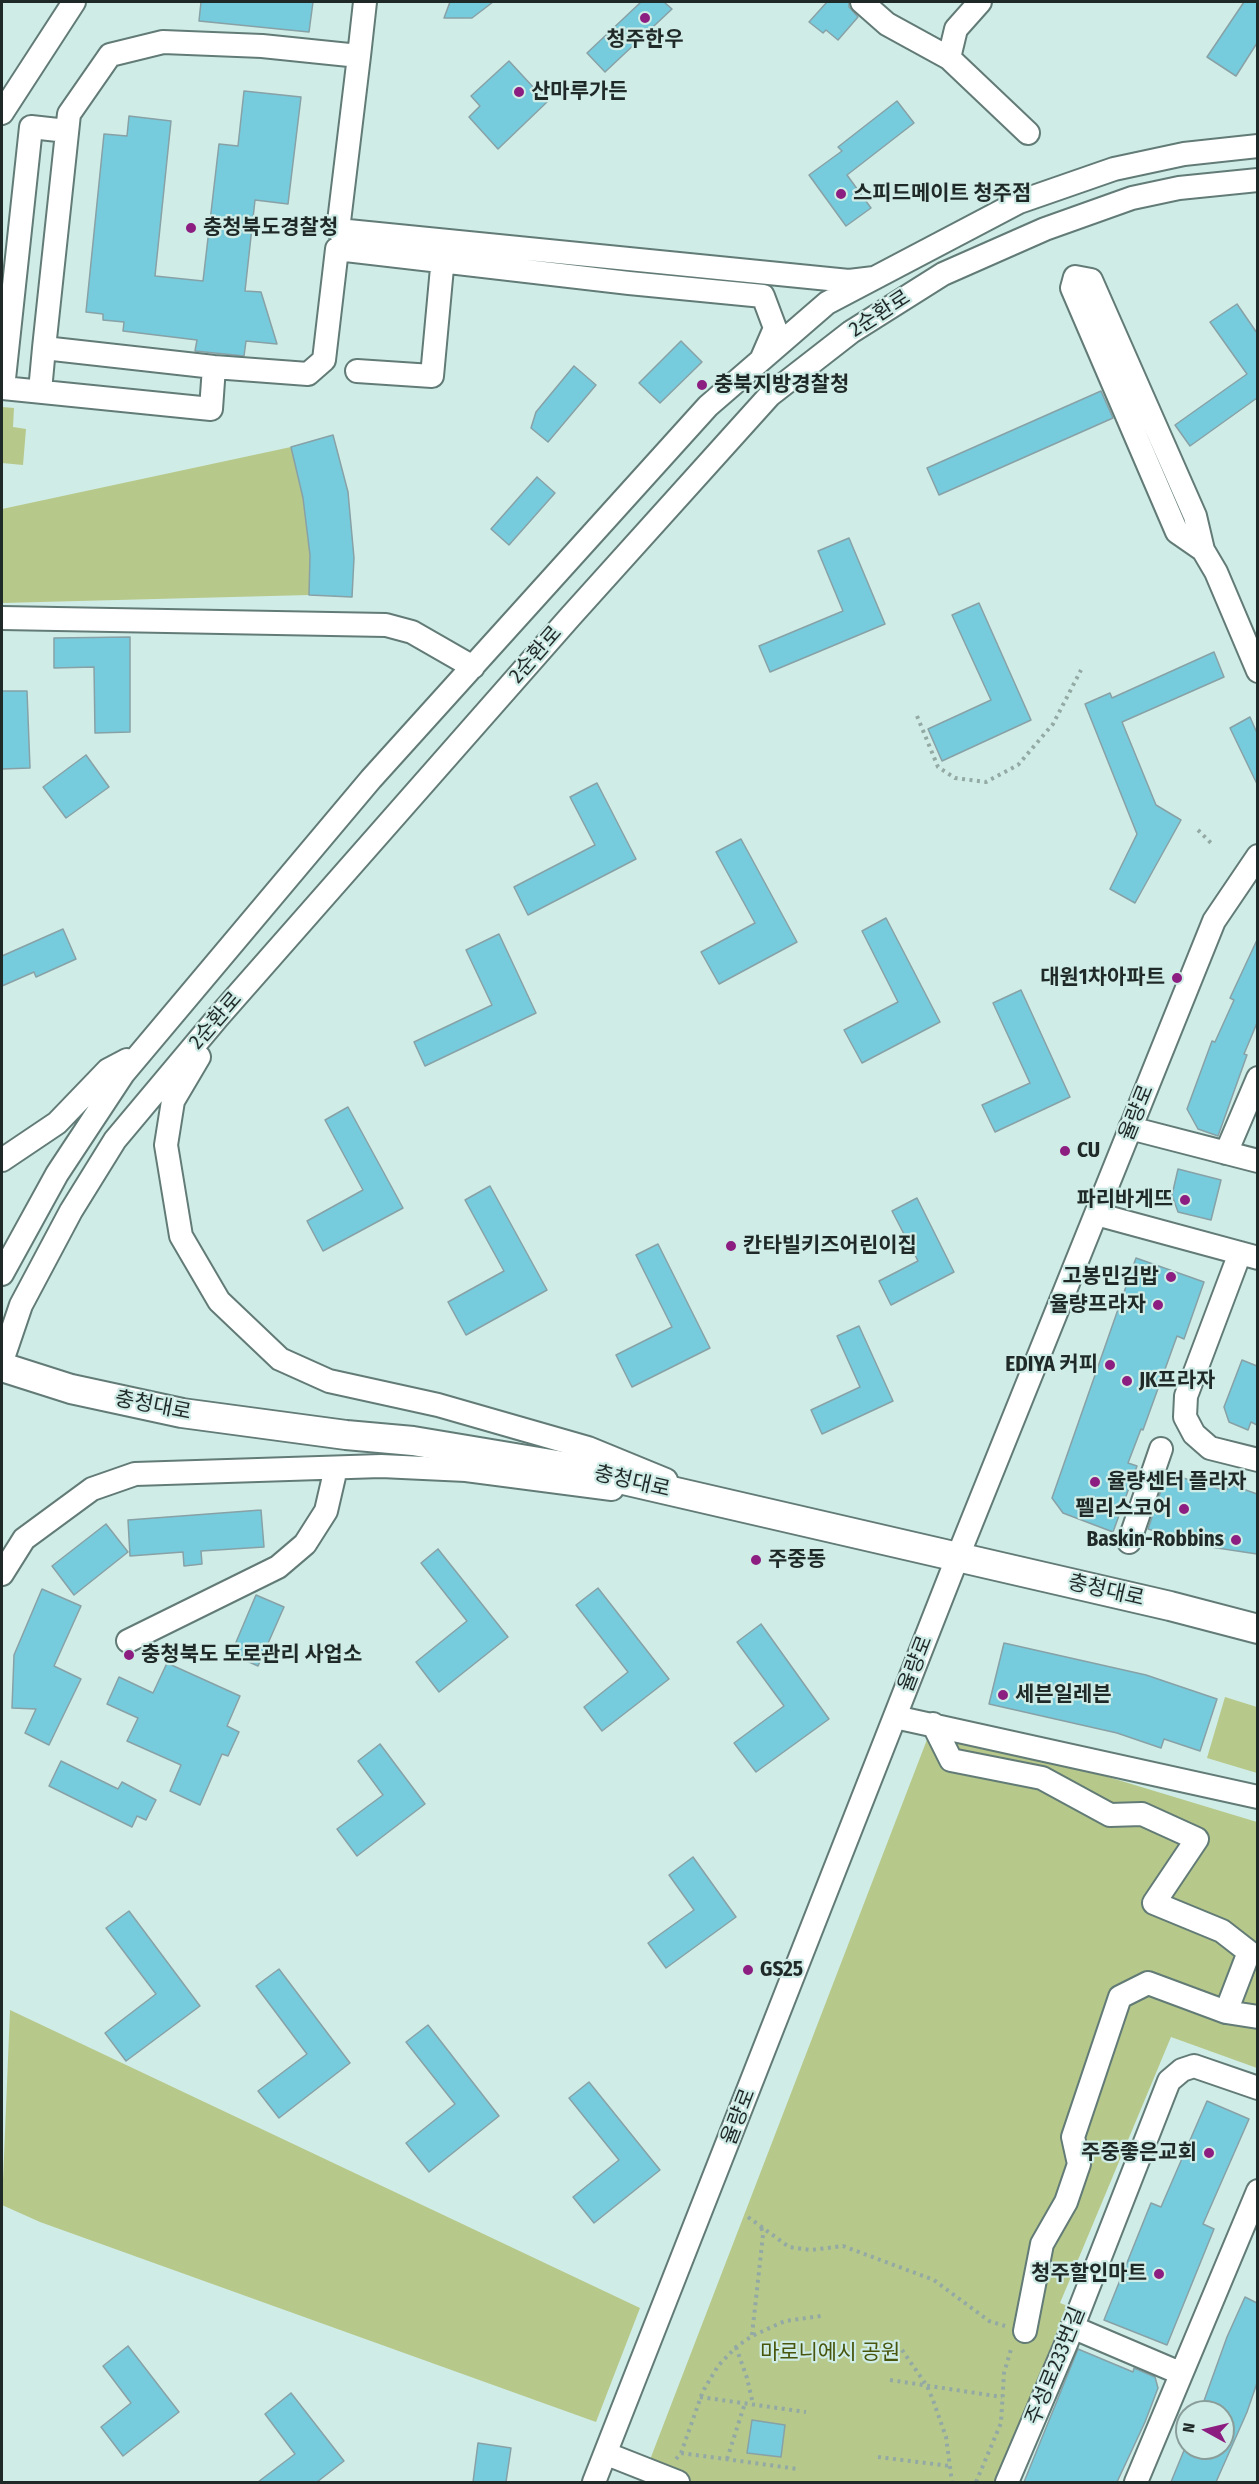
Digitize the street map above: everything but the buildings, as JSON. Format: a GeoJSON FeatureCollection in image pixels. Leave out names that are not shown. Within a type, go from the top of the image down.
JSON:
{"type":"FeatureCollection","features":[{"type":"Feature","properties":{"kind":"main road","name":"충청대로"},"geometry":{"type":"LineString","coordinates":[[2,1367],[71,1389],[182,1413],[436,1444],[563,1466],[958,1556],[1257,1629]]}},
{"type":"Feature","properties":{"kind":"street"},"geometry":{"type":"LineString","coordinates":[[2,113],[74,2]]}},
{"type":"Feature","properties":{"kind":"street"},"geometry":{"type":"LineString","coordinates":[[9,324],[45,338],[214,368],[308,374],[324,360],[365,2]]}},
{"type":"Feature","properties":{"kind":"street"},"geometry":{"type":"LineString","coordinates":[[862,2],[887,24],[949,58],[1028,133]]}},
{"type":"Feature","properties":{"kind":"street"},"geometry":{"type":"LineString","coordinates":[[949,58],[956,30],[981,2]]}},
{"type":"Feature","properties":{"kind":"street"},"geometry":{"type":"LineString","coordinates":[[40,392],[69,114],[110,55],[163,42],[262,46],[359,56]]}},
{"type":"Feature","properties":{"kind":"street"},"geometry":{"type":"LineString","coordinates":[[68,131],[31,127],[3,388],[211,409],[214,368]]}},
{"type":"Feature","properties":{"kind":"street","name":"2순환로"},"geometry":{"type":"LineString","coordinates":[[2,1275],[57,1174],[123,1074],[371,779],[708,406],[827,303],[1018,202],[1093,176],[1184,154],[1257,146]]}},
{"type":"Feature","properties":{"kind":"street","name":"2순환로"},"geometry":{"type":"LineString","coordinates":[[2,1361],[21,1305],[71,1211],[115,1140],[230,1004],[570,616],[770,395],[851,332],[953,269],[1045,229],[1132,198],[1179,188],[1257,180]]}},
{"type":"Feature","properties":{"kind":"street"},"geometry":{"type":"LineString","coordinates":[[337,240],[443,251],[849,281],[874,278]]}},
{"type":"Feature","properties":{"kind":"street"},"geometry":{"type":"LineString","coordinates":[[443,251],[763,296],[775,328],[762,358]]}},
{"type":"Feature","properties":{"kind":"street"},"geometry":{"type":"LineString","coordinates":[[357,371],[432,376],[443,251]]}},
{"type":"Feature","properties":{"kind":"street"},"geometry":{"type":"LineString","coordinates":[[1203,550],[1177,532],[1072,288],[1076,277],[1091,280],[1196,516],[1203,550],[1216,572],[1257,671]]}},
{"type":"Feature","properties":{"kind":"street"},"geometry":{"type":"LineString","coordinates":[[2,618],[386,625],[412,632],[473,667]]}},
{"type":"Feature","properties":{"kind":"street","name":"율량로"},"geometry":{"type":"LineString","coordinates":[[594,2482],[958,1556],[1214,921],[1257,856]]}},
{"type":"Feature","properties":{"kind":"street"},"geometry":{"type":"LineString","coordinates":[[230,1004],[173,1101],[166,1145],[181,1236],[219,1301],[280,1359],[329,1381],[438,1406],[588,1448],[717,1502]]}},
{"type":"Feature","properties":{"kind":"street"},"geometry":{"type":"LineString","coordinates":[[2,1160],[57,1123],[108,1070],[141,1052]]}},
{"type":"Feature","properties":{"kind":"street"},"geometry":{"type":"LineString","coordinates":[[1226,1153],[1257,1078]]}},
{"type":"Feature","properties":{"kind":"street"},"geometry":{"type":"LineString","coordinates":[[1131,1128],[1257,1161]]}},
{"type":"Feature","properties":{"kind":"street"},"geometry":{"type":"LineString","coordinates":[[1096,1214],[1249,1256],[1186,1396],[1185,1417],[1194,1434],[1210,1448],[1257,1460]]}},
{"type":"Feature","properties":{"kind":"street"},"geometry":{"type":"LineString","coordinates":[[1129,1542],[1161,1449]]}},
{"type":"Feature","properties":{"kind":"street"},"geometry":{"type":"LineString","coordinates":[[2,1574],[24,1539],[92,1489],[135,1474],[381,1466],[466,1470],[717,1502]]}},
{"type":"Feature","properties":{"kind":"street"},"geometry":{"type":"LineString","coordinates":[[128,1641],[278,1567],[305,1544],[326,1511],[336,1468]]}},
{"type":"Feature","properties":{"kind":"street"},"geometry":{"type":"LineString","coordinates":[[895,1717],[1257,1797]]}},
{"type":"Feature","properties":{"kind":"street"},"geometry":{"type":"LineString","coordinates":[[933,1724],[951,1760],[1042,1778],[1110,1815],[1142,1814],[1197,1839],[1154,1903],[1222,1931],[1249,1952],[1226,2012]]}},
{"type":"Feature","properties":{"kind":"street"},"geometry":{"type":"LineString","coordinates":[[1025,2331],[1042,2244],[1066,2202],[1079,2164],[1073,2137],[1120,1997],[1148,1983],[1226,2012],[1257,2017]]}},
{"type":"Feature","properties":{"kind":"street","name":"주성로233번길"},"geometry":{"type":"LineString","coordinates":[[1007,2482],[1072,2327],[1169,2081],[1182,2070],[1194,2066],[1257,2088]]}},
{"type":"Feature","properties":{"kind":"street"},"geometry":{"type":"LineString","coordinates":[[1136,2482],[1257,2191]]}},
{"type":"Feature","properties":{"kind":"street"},"geometry":{"type":"LineString","coordinates":[[1072,2327],[1180,2373]]}},
{"type":"Feature","properties":{"kind":"street"},"geometry":{"type":"LineString","coordinates":[[606,2454],[670,2479]]}},
{"type":"Feature","properties":{"kind":"path"},"geometry":{"type":"LineString","coordinates":[[916,716],[938,767],[955,778],[986,782],[1018,765],[1053,724],[1081,670]]}},
{"type":"Feature","properties":{"kind":"path"},"geometry":{"type":"LineString","coordinates":[[1198,830],[1212,844]]}},
{"type":"Feature","properties":{"kind":"path"},"geometry":{"type":"LineString","coordinates":[[748,2217],[789,2247],[812,2250],[843,2246],[887,2260],[934,2280],[989,2321],[1025,2331],[1011,2347],[1004,2373],[1001,2423],[976,2482]]}},
{"type":"Feature","properties":{"kind":"path"},"geometry":{"type":"LineString","coordinates":[[752,2336],[763,2235],[761,2226]]}},
{"type":"Feature","properties":{"kind":"path"},"geometry":{"type":"LineString","coordinates":[[670,2479],[700,2397],[718,2366],[736,2347],[752,2336],[785,2321],[821,2316]]}},
{"type":"Feature","properties":{"kind":"path"},"geometry":{"type":"LineString","coordinates":[[736,2347],[753,2404]]}},
{"type":"Feature","properties":{"kind":"path"},"geometry":{"type":"LineString","coordinates":[[902,2350],[927,2386],[946,2437],[951,2482]]}},
{"type":"Feature","properties":{"kind":"path"},"geometry":{"type":"LineString","coordinates":[[890,2380],[1002,2397]]}},
{"type":"Feature","properties":{"kind":"path"},"geometry":{"type":"LineString","coordinates":[[700,2397],[806,2412]]}},
{"type":"Feature","properties":{"kind":"path"},"geometry":{"type":"LineString","coordinates":[[727,2459],[746,2403]]}},
{"type":"Feature","properties":{"kind":"path"},"geometry":{"type":"LineString","coordinates":[[681,2453],[798,2469]]}},
{"type":"Feature","properties":{"kind":"path"},"geometry":{"type":"LineString","coordinates":[[878,2457],[950,2466]]}},
{"type":"Feature","properties":{"kind":"green space"},"geometry":{"type":"Polygon","coordinates":[[[2,407],[14,408],[13,427],[26,429],[23,465],[2,463],[2,407]]]}},
{"type":"Feature","properties":{"kind":"green space"},"geometry":{"type":"Polygon","coordinates":[[[291,447],[303,498],[310,555],[309,595],[2,603],[2,509],[291,447]]]}},
{"type":"Feature","properties":{"kind":"green space"},"geometry":{"type":"Polygon","coordinates":[[[1225,1697],[1257,1707],[1257,1773],[1207,1758],[1225,1697]]]}},
{"type":"Feature","properties":{"kind":"green space","name":"마로니에시 공원"},"geometry":{"type":"Polygon","coordinates":[[[933,1724],[1257,1822],[1257,2068],[1171,2037],[1060,2303],[1068,2306],[996,2482],[678,2482],[646,2470],[933,1724]]]}},
{"type":"Feature","properties":{"kind":"green space"},"geometry":{"type":"Polygon","coordinates":[[[10,2010],[640,2308],[596,2422],[40,2222],[2,2205],[10,2010]]]}},
{"type":"Feature","properties":{"kind":"place","name":"청주한우"},"geometry":{"type":"Point","coordinates":[645,18]}},
{"type":"Feature","properties":{"kind":"place","name":"산마루가든"},"geometry":{"type":"Point","coordinates":[519,92]}},
{"type":"Feature","properties":{"kind":"place","name":"스피드메이트 청주점"},"geometry":{"type":"Point","coordinates":[841,194]}},
{"type":"Feature","properties":{"kind":"place","name":"충청북도경찰청"},"geometry":{"type":"Point","coordinates":[191,228]}},
{"type":"Feature","properties":{"kind":"place","name":"충북지방경찰청"},"geometry":{"type":"Point","coordinates":[702,385]}},
{"type":"Feature","properties":{"kind":"place","name":"대원1차아파트"},"geometry":{"type":"Point","coordinates":[1177,978]}},
{"type":"Feature","properties":{"kind":"place","name":"CU"},"geometry":{"type":"Point","coordinates":[1065,1151]}},
{"type":"Feature","properties":{"kind":"place","name":"파리바게뜨"},"geometry":{"type":"Point","coordinates":[1185,1200]}},
{"type":"Feature","properties":{"kind":"place","name":"칸타빌키즈어린이집"},"geometry":{"type":"Point","coordinates":[731,1246]}},
{"type":"Feature","properties":{"kind":"place","name":"고봉민김밥"},"geometry":{"type":"Point","coordinates":[1171,1277]}},
{"type":"Feature","properties":{"kind":"place","name":"율량프라자"},"geometry":{"type":"Point","coordinates":[1158,1305]}},
{"type":"Feature","properties":{"kind":"place","name":"EDIYA 커피"},"geometry":{"type":"Point","coordinates":[1110,1365]}},
{"type":"Feature","properties":{"kind":"place","name":"JK프라자"},"geometry":{"type":"Point","coordinates":[1127,1381]}},
{"type":"Feature","properties":{"kind":"place","name":"율량센터 플라자"},"geometry":{"type":"Point","coordinates":[1095,1482]}},
{"type":"Feature","properties":{"kind":"place","name":"펠리스코어"},"geometry":{"type":"Point","coordinates":[1184,1509]}},
{"type":"Feature","properties":{"kind":"place","name":"Baskin-Robbins"},"geometry":{"type":"Point","coordinates":[1236,1540]}},
{"type":"Feature","properties":{"kind":"place","name":"주중동"},"geometry":{"type":"Point","coordinates":[756,1560]}},
{"type":"Feature","properties":{"kind":"place","name":"충청북도 도로관리 사업소"},"geometry":{"type":"Point","coordinates":[129,1655]}},
{"type":"Feature","properties":{"kind":"place","name":"세븐일레븐"},"geometry":{"type":"Point","coordinates":[1003,1695]}},
{"type":"Feature","properties":{"kind":"place","name":"GS25"},"geometry":{"type":"Point","coordinates":[748,1970]}},
{"type":"Feature","properties":{"kind":"place","name":"주중좋은교회"},"geometry":{"type":"Point","coordinates":[1209,2153]}},
{"type":"Feature","properties":{"kind":"place","name":"청주할인마트"},"geometry":{"type":"Point","coordinates":[1159,2274]}}]}
